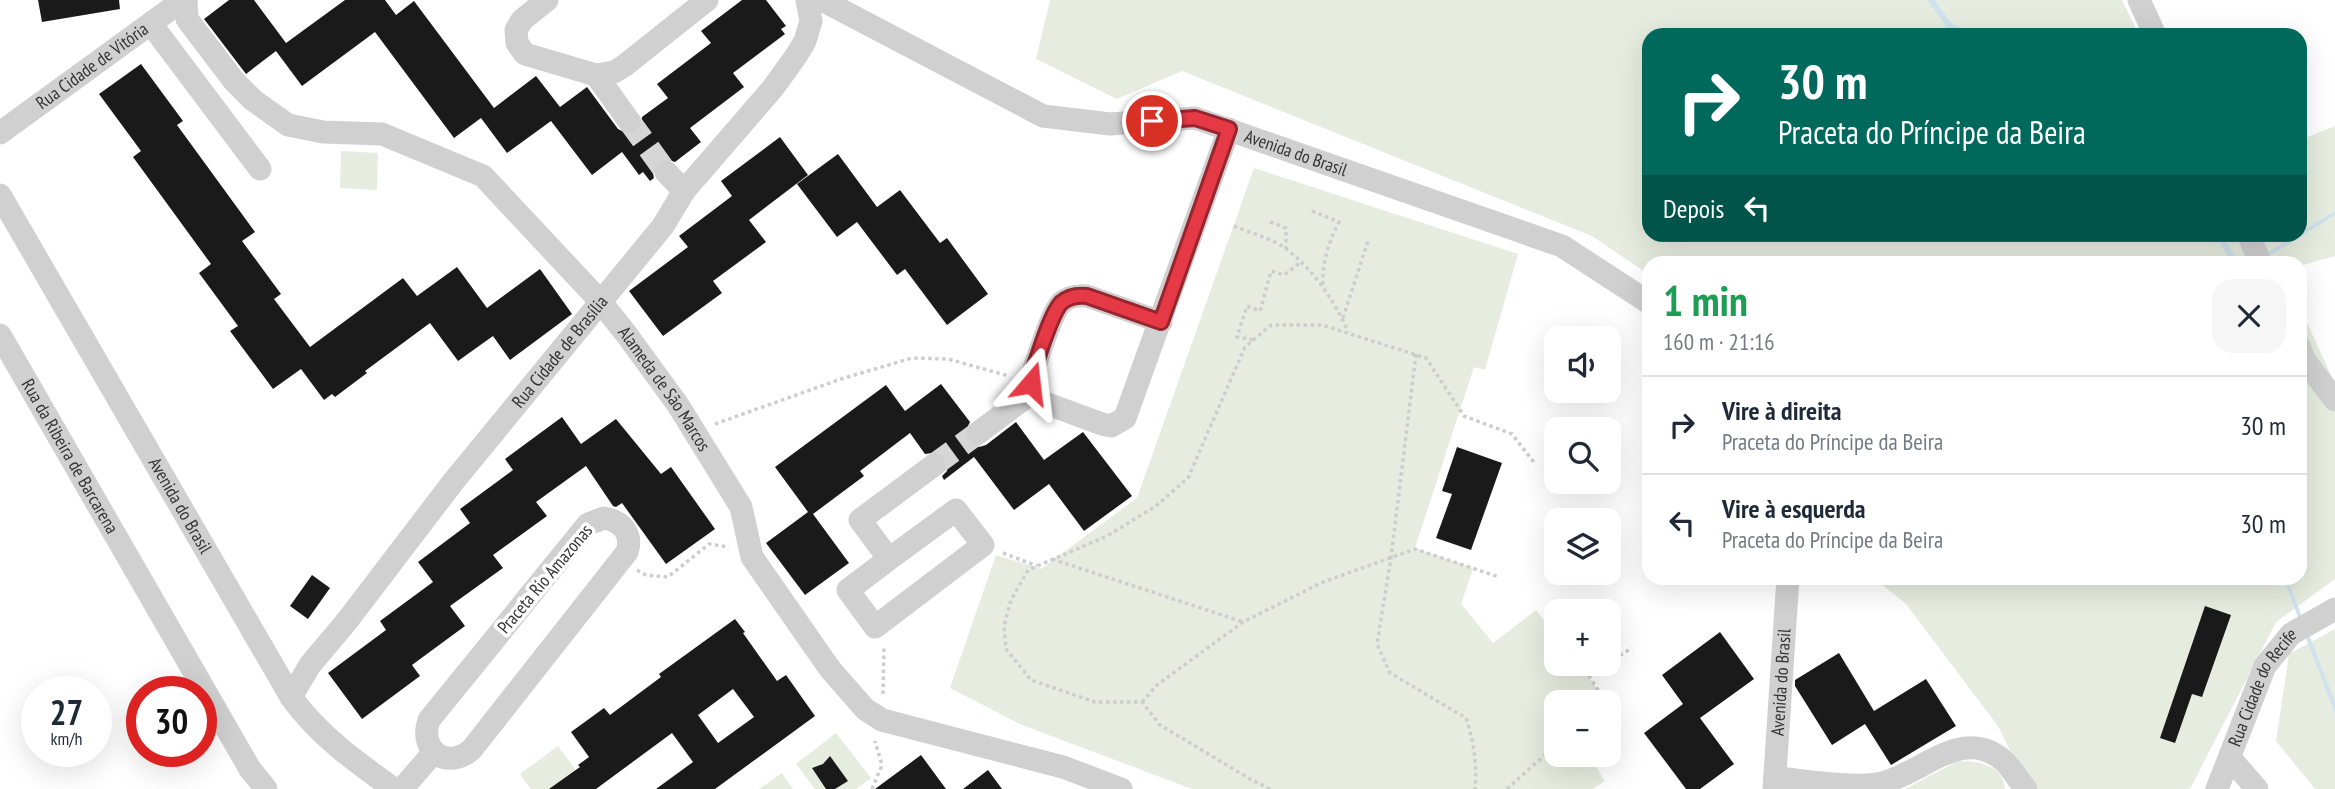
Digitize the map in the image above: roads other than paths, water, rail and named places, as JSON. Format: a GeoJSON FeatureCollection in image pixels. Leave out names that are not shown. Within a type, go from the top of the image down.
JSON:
{"type":"FeatureCollection","features":[{"type":"Feature","properties":{"kind":"street","name":"Rua Cidade de Vitória"},"geometry":{"type":"LineString","coordinates":[[0,133],[185,0]]}},
{"type":"Feature","properties":{"kind":"street","name":"Alameda de São Marcos"},"geometry":{"type":"LineString","coordinates":[[185,0],[187,19],[234,80],[253,100],[288,125],[323,132],[382,134],[483,176],[600,301],[678,405],[741,507],[752,557],[830,669],[874,715],[1063,767],[1121,789]]}},
{"type":"Feature","properties":{"kind":"street"},"geometry":{"type":"LineString","coordinates":[[547,0],[522,20],[516,30],[517,43],[525,54],[596,75],[614,72],[707,0]]}},
{"type":"Feature","properties":{"kind":"street","name":"Rua Cidade de Brasília"},"geometry":{"type":"LineString","coordinates":[[291,697],[305,671],[347,621],[453,482],[663,226],[684,191],[773,88],[805,41],[811,21],[807,0]]}},
{"type":"Feature","properties":{"kind":"street","name":"Avenida do Brasil"},"geometry":{"type":"LineString","coordinates":[[822,0],[1043,116],[1110,124],[1195,118],[1562,246],[1642,298]]}},
{"type":"Feature","properties":{"kind":"street"},"geometry":{"type":"LineString","coordinates":[[2139,0],[2152,28]]}},
{"type":"Feature","properties":{"kind":"street"},"geometry":{"type":"LineString","coordinates":[[151,24],[260,169]]}},
{"type":"Feature","properties":{"kind":"street"},"geometry":{"type":"LineString","coordinates":[[596,75],[629,121]]}},
{"type":"Feature","properties":{"kind":"street"},"geometry":{"type":"LineString","coordinates":[[1161,322],[1087,296],[1070,297],[1056,310],[1031,376],[1033,387],[1045,403],[1102,424],[1111,426],[1125,418],[1161,322],[1229,129]]}},
{"type":"Feature","properties":{"kind":"street"},"geometry":{"type":"LineString","coordinates":[[666,172],[684,191]]}},
{"type":"Feature","properties":{"kind":"street","name":"Avenida do Brasil"},"geometry":{"type":"LineString","coordinates":[[0,195],[291,697],[328,739],[394,789]]}},
{"type":"Feature","properties":{"kind":"street","name":"Rua da Ribeira de Barcarena"},"geometry":{"type":"LineString","coordinates":[[0,335],[250,769],[266,789]]}},
{"type":"Feature","properties":{"kind":"street"},"geometry":{"type":"LineString","coordinates":[[2307,364],[2335,400]]}},
{"type":"Feature","properties":{"kind":"street"},"geometry":{"type":"LineString","coordinates":[[978,433],[1033,387]]}},
{"type":"Feature","properties":{"kind":"street"},"geometry":{"type":"LineString","coordinates":[[889,559],[860,520],[934,465]]}},
{"type":"Feature","properties":{"kind":"street"},"geometry":{"type":"LineString","coordinates":[[956,510],[983,545],[875,627],[848,590],[889,559],[956,510]]}},
{"type":"Feature","properties":{"kind":"street","name":"Praceta Rio Amazonas"},"geometry":{"type":"LineString","coordinates":[[604,518],[620,523],[625,529],[629,545],[620,561],[472,749],[458,758],[450,759],[434,752],[426,737],[429,720],[588,524],[604,518]]}},
{"type":"Feature","properties":{"kind":"street","name":"Avenida do Brasil"},"geometry":{"type":"LineString","coordinates":[[1774,783],[1788,585]]}},
{"type":"Feature","properties":{"kind":"street","name":"Rua Cidade do Recife"},"geometry":{"type":"LineString","coordinates":[[2217,789],[2266,666],[2291,634],[2333,610]]}},
{"type":"Feature","properties":{"kind":"street"},"geometry":{"type":"LineString","coordinates":[[1774,783],[1881,783],[1900,777],[1944,753],[1968,748],[1984,750],[2005,762],[2025,789]]}},
{"type":"Feature","properties":{"kind":"street"},"geometry":{"type":"LineString","coordinates":[[402,789],[434,752]]}},
{"type":"Feature","properties":{"kind":"street"},"geometry":{"type":"LineString","coordinates":[[2230,758],[2257,789]]}},
{"type":"Feature","properties":{"kind":"water"},"geometry":{"type":"Polygon","coordinates":[[[2335,211],[2335,215],[2307,233],[2307,228],[2335,211]]]}},
{"type":"Feature","properties":{"kind":"water"},"geometry":{"type":"Polygon","coordinates":[[[2285,242],[2292,242],[2270,256],[2262,256],[2285,242]]]}},
{"type":"Feature","properties":{"kind":"water"},"geometry":{"type":"Polygon","coordinates":[[[2286,585],[2290,585],[2335,702],[2335,714],[2286,585]]]}},
{"type":"Feature","properties":{"kind":"waterway"},"geometry":{"type":"LineString","coordinates":[[1931,0],[1948,24],[1954,28]]}},
{"type":"Feature","properties":{"kind":"waterway"},"geometry":{"type":"LineString","coordinates":[[2223,242],[2231,256]]}},
{"type":"Feature","properties":{"kind":"tunnel"},"geometry":{"type":"LineString","coordinates":[[629,121],[666,172]]}},
{"type":"Feature","properties":{"kind":"tunnel"},"geometry":{"type":"LineString","coordinates":[[934,465],[978,433]]}}]}
